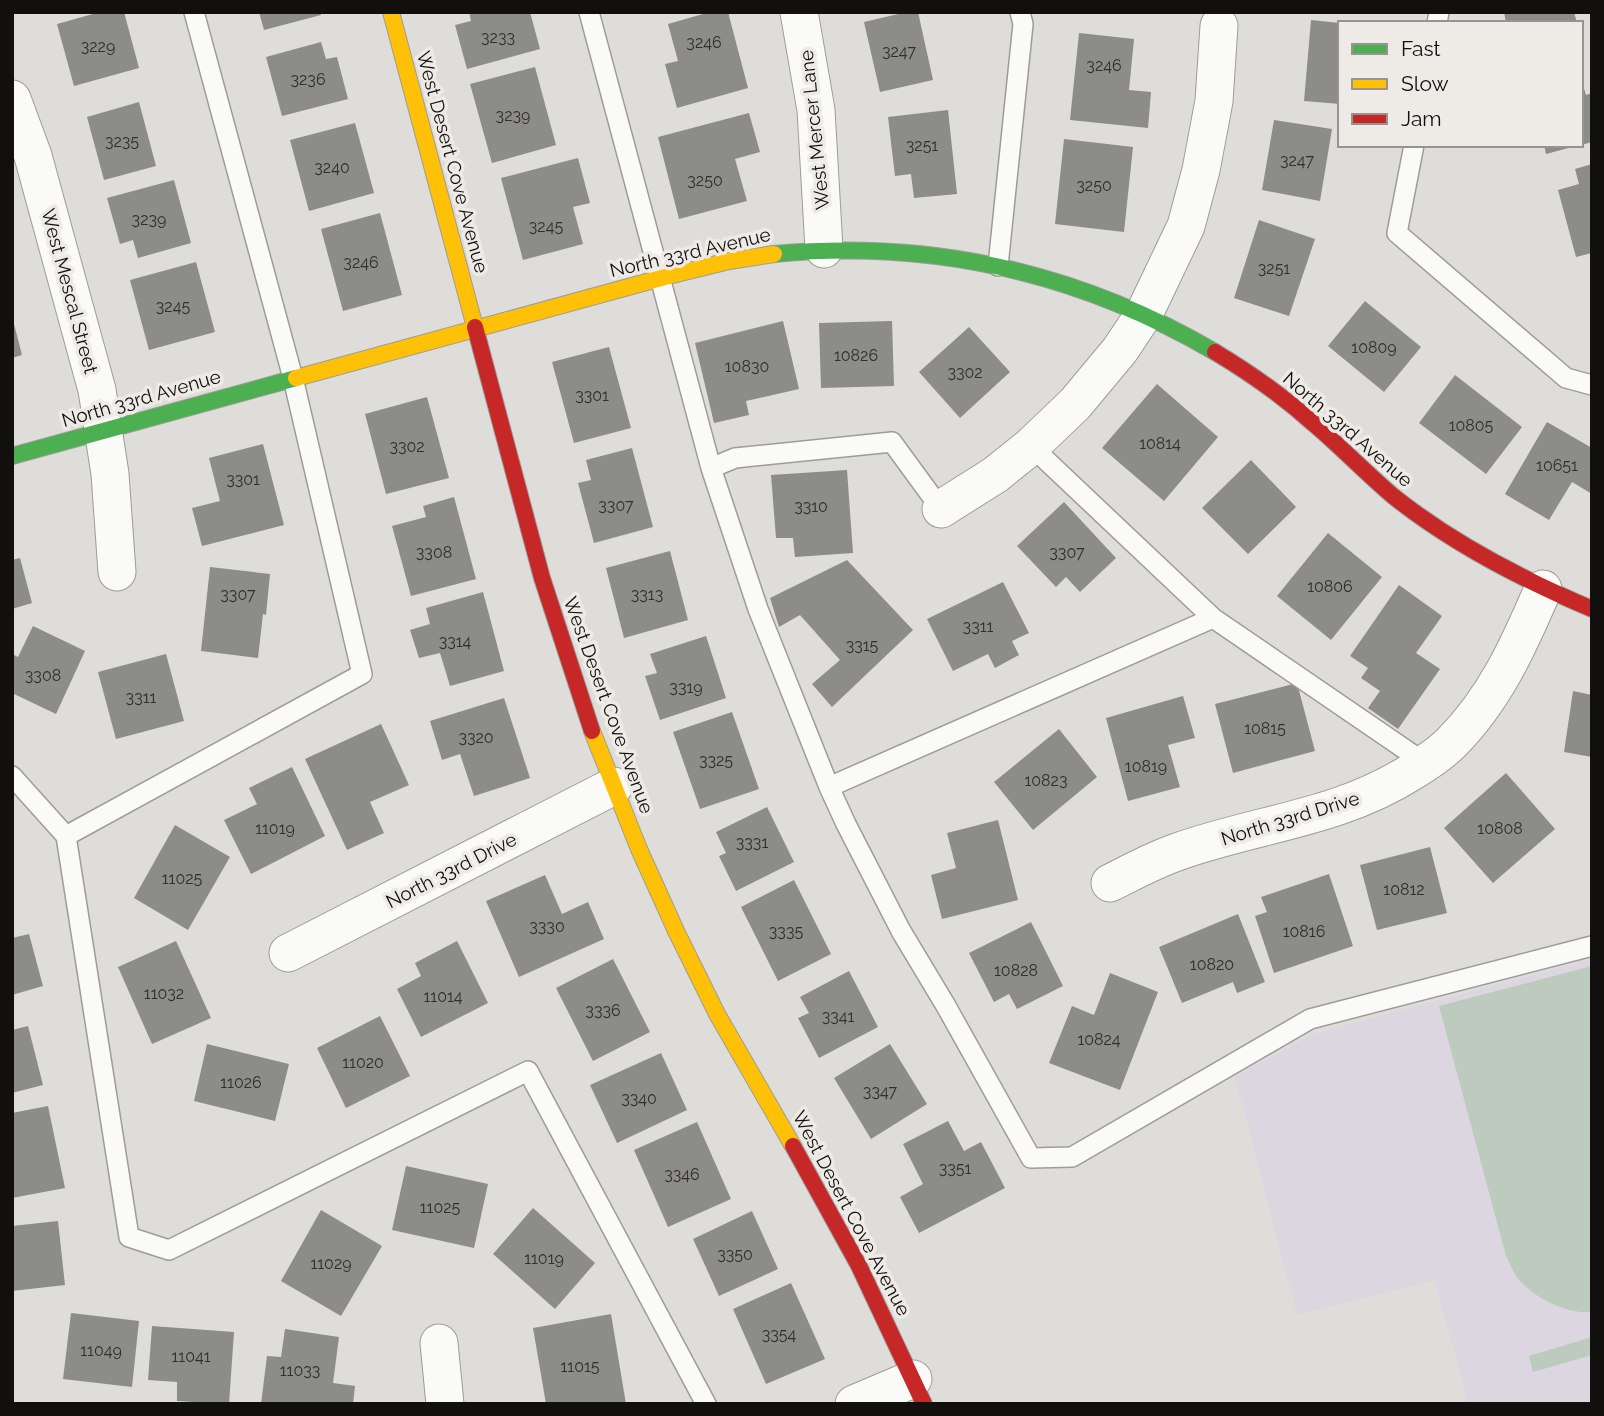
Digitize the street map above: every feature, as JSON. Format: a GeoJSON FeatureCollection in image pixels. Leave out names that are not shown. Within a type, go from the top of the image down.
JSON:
{"type":"FeatureCollection","features":[{"type":"Feature","properties":{"kind":"street","name":"West Desert Cove Avenue"},"geometry":{"type":"LineString","coordinates":[[391,12],[542,578],[597,745],[676,931],[717,1014],[859,1265],[918,1391]]}},
{"type":"Feature","properties":{"kind":"street","name":"West Mercer Lane"},"geometry":{"type":"LineString","coordinates":[[799,12],[816,110],[824,249]]}},
{"type":"Feature","properties":{"kind":"street"},"geometry":{"type":"LineString","coordinates":[[941,509],[995,475],[1031,446],[1075,404],[1120,350],[1144,314],[1186,226],[1202,170],[1214,102],[1219,26]]}},
{"type":"Feature","properties":{"kind":"street","name":"West Mescal Street"},"geometry":{"type":"LineString","coordinates":[[12,99],[33,156],[97,390],[110,474],[117,572]]}},
{"type":"Feature","properties":{"kind":"street","name":"North 33rd Avenue"},"geometry":{"type":"LineString","coordinates":[[12,456],[714,265],[766,255],[824,249],[904,252],[976,261],[1030,274],[1105,296],[1144,314],[1237,365],[1301,412],[1400,502],[1449,537],[1501,568],[1592,610]]}},
{"type":"Feature","properties":{"kind":"street","name":"North 33rd Drive"},"geometry":{"type":"LineString","coordinates":[[1110,883],[1176,852],[1313,815],[1357,800],[1394,783],[1425,763],[1449,744],[1475,716],[1503,675],[1543,589]]}},
{"type":"Feature","properties":{"kind":"street","name":"North 33rd Drive"},"geometry":{"type":"LineString","coordinates":[[288,953],[614,786]]}},
{"type":"Feature","properties":{"kind":"street"},"geometry":{"type":"LineString","coordinates":[[439,1343],[445,1404]]}},
{"type":"Feature","properties":{"kind":"street"},"geometry":{"type":"LineString","coordinates":[[853,1404],[918,1391]]}},
{"type":"Feature","properties":{"kind":"lane"},"geometry":{"type":"LineString","coordinates":[[66,836],[362,674],[293,378],[194,12]]}},
{"type":"Feature","properties":{"kind":"lane"},"geometry":{"type":"LineString","coordinates":[[589,12],[711,468],[758,609],[846,824],[901,931],[1031,1158],[1072,1157],[1310,1019],[1592,946]]}},
{"type":"Feature","properties":{"kind":"lane"},"geometry":{"type":"LineString","coordinates":[[998,266],[1023,24],[1020,12]]}},
{"type":"Feature","properties":{"kind":"lane"},"geometry":{"type":"LineString","coordinates":[[1414,147],[1397,233],[1566,378],[1592,385]]}},
{"type":"Feature","properties":{"kind":"lane"},"geometry":{"type":"LineString","coordinates":[[711,468],[735,458],[892,442],[941,509]]}},
{"type":"Feature","properties":{"kind":"lane"},"geometry":{"type":"LineString","coordinates":[[1031,446],[1213,618],[1425,763]]}},
{"type":"Feature","properties":{"kind":"lane"},"geometry":{"type":"LineString","coordinates":[[829,787],[1213,618]]}},
{"type":"Feature","properties":{"kind":"lane"},"geometry":{"type":"LineString","coordinates":[[12,776],[66,836],[129,1237],[169,1250],[528,1071],[706,1404]]}},
{"type":"Feature","properties":{"kind":"shaded area"},"geometry":{"type":"Polygon","coordinates":[[[1592,959],[1592,1404],[1468,1404],[1435,1280],[1297,1315],[1235,1077],[1313,1034],[1592,959]]]}},
{"type":"Feature","properties":{"kind":"green space"},"geometry":{"type":"Polygon","coordinates":[[[1592,966],[1592,1312],[1582,1312],[1562,1308],[1535,1294],[1512,1269],[1506,1256],[1439,1006],[1592,966]]]}},
{"type":"Feature","properties":{"kind":"green space"},"geometry":{"type":"Polygon","coordinates":[[[1592,1337],[1592,1355],[1533,1372],[1529,1356],[1592,1337]]]}},
{"type":"Feature","properties":{"kind":"building"},"geometry":{"type":"Polygon","coordinates":[[[100,12],[124,12],[139,68],[74,86],[57,24],[100,12]]]}},
{"type":"Feature","properties":{"kind":"building"},"geometry":{"type":"Polygon","coordinates":[[[259,12],[320,12],[321,15],[264,30],[259,12]]]}},
{"type":"Feature","properties":{"kind":"building"},"geometry":{"type":"Polygon","coordinates":[[[469,12],[530,12],[540,49],[467,69],[455,25],[471,21],[469,12]]]}},
{"type":"Feature","properties":{"kind":"building"},"geometry":{"type":"Polygon","coordinates":[[[710,12],[728,12],[748,88],[677,108],[665,64],[678,61],[668,24],[710,12]]]}},
{"type":"Feature","properties":{"kind":"building"},"geometry":{"type":"Polygon","coordinates":[[[918,12],[933,80],[880,92],[864,22],[918,12]]]}},
{"type":"Feature","properties":{"kind":"building"},"geometry":{"type":"Polygon","coordinates":[[[1504,12],[1574,12],[1576,21],[1506,21],[1504,12]]]}},
{"type":"Feature","properties":{"kind":"building"},"geometry":{"type":"Polygon","coordinates":[[[1311,20],[1338,23],[1338,104],[1304,101],[1311,20]]]}},
{"type":"Feature","properties":{"kind":"building"},"geometry":{"type":"Polygon","coordinates":[[[1079,33],[1134,39],[1129,90],[1151,92],[1148,128],[1070,120],[1079,33]]]}},
{"type":"Feature","properties":{"kind":"building"},"geometry":{"type":"Polygon","coordinates":[[[321,42],[326,59],[337,57],[348,99],[282,116],[266,57],[321,42]]]}},
{"type":"Feature","properties":{"kind":"building"},"geometry":{"type":"Polygon","coordinates":[[[535,67],[556,145],[492,163],[470,84],[535,67]]]}},
{"type":"Feature","properties":{"kind":"building"},"geometry":{"type":"Polygon","coordinates":[[[1583,85],[1586,95],[1592,93],[1592,142],[1583,144],[1583,85]]]}},
{"type":"Feature","properties":{"kind":"building"},"geometry":{"type":"Polygon","coordinates":[[[139,102],[156,166],[104,180],[87,117],[139,102]]]}},
{"type":"Feature","properties":{"kind":"building"},"geometry":{"type":"Polygon","coordinates":[[[948,110],[957,194],[914,198],[911,174],[895,176],[888,117],[948,110]]]}},
{"type":"Feature","properties":{"kind":"building"},"geometry":{"type":"Polygon","coordinates":[[[749,113],[760,152],[735,159],[747,201],[679,219],[658,137],[749,113]]]}},
{"type":"Feature","properties":{"kind":"building"},"geometry":{"type":"Polygon","coordinates":[[[1274,120],[1332,129],[1320,201],[1262,190],[1274,120]]]}},
{"type":"Feature","properties":{"kind":"building"},"geometry":{"type":"Polygon","coordinates":[[[355,123],[374,193],[309,211],[290,140],[355,123]]]}},
{"type":"Feature","properties":{"kind":"building"},"geometry":{"type":"Polygon","coordinates":[[[1064,139],[1133,147],[1124,232],[1055,224],[1064,139]]]}},
{"type":"Feature","properties":{"kind":"building"},"geometry":{"type":"Polygon","coordinates":[[[1544,147],[1572,147],[1546,154],[1544,147]]]}},
{"type":"Feature","properties":{"kind":"building"},"geometry":{"type":"Polygon","coordinates":[[[578,158],[590,203],[573,207],[583,244],[523,260],[501,178],[578,158]]]}},
{"type":"Feature","properties":{"kind":"building"},"geometry":{"type":"Polygon","coordinates":[[[1592,164],[1592,253],[1576,257],[1558,190],[1579,184],[1575,169],[1592,164]]]}},
{"type":"Feature","properties":{"kind":"building"},"geometry":{"type":"Polygon","coordinates":[[[174,180],[191,243],[138,258],[133,240],[120,244],[107,198],[174,180]]]}},
{"type":"Feature","properties":{"kind":"building"},"geometry":{"type":"Polygon","coordinates":[[[380,213],[402,295],[343,311],[321,229],[380,213]]]}},
{"type":"Feature","properties":{"kind":"building"},"geometry":{"type":"Polygon","coordinates":[[[1259,220],[1315,239],[1289,316],[1234,298],[1259,220]]]}},
{"type":"Feature","properties":{"kind":"building"},"geometry":{"type":"Polygon","coordinates":[[[196,262],[215,332],[149,350],[130,280],[196,262]]]}},
{"type":"Feature","properties":{"kind":"building"},"geometry":{"type":"Polygon","coordinates":[[[1365,301],[1421,347],[1384,392],[1328,346],[1365,301]]]}},
{"type":"Feature","properties":{"kind":"building"},"geometry":{"type":"Polygon","coordinates":[[[12,321],[22,355],[12,358],[12,321]]]}},
{"type":"Feature","properties":{"kind":"building"},"geometry":{"type":"Polygon","coordinates":[[[783,321],[799,389],[746,401],[749,415],[714,423],[695,343],[783,321]]]}},
{"type":"Feature","properties":{"kind":"building"},"geometry":{"type":"Polygon","coordinates":[[[892,321],[894,386],[821,388],[819,323],[892,321]]]}},
{"type":"Feature","properties":{"kind":"building"},"geometry":{"type":"Polygon","coordinates":[[[969,327],[1010,372],[960,418],[919,372],[969,327]]]}},
{"type":"Feature","properties":{"kind":"building"},"geometry":{"type":"Polygon","coordinates":[[[609,347],[631,428],[574,443],[552,362],[609,347]]]}},
{"type":"Feature","properties":{"kind":"building"},"geometry":{"type":"Polygon","coordinates":[[[1455,375],[1522,427],[1486,474],[1419,423],[1455,375]]]}},
{"type":"Feature","properties":{"kind":"building"},"geometry":{"type":"Polygon","coordinates":[[[1157,384],[1218,437],[1164,501],[1102,448],[1157,384]]]}},
{"type":"Feature","properties":{"kind":"building"},"geometry":{"type":"Polygon","coordinates":[[[427,397],[449,478],[386,494],[365,414],[427,397]]]}},
{"type":"Feature","properties":{"kind":"building"},"geometry":{"type":"Polygon","coordinates":[[[1547,422],[1592,448],[1592,494],[1572,482],[1549,520],[1505,494],[1547,422]]]}},
{"type":"Feature","properties":{"kind":"building"},"geometry":{"type":"Polygon","coordinates":[[[263,444],[284,525],[202,546],[192,508],[220,501],[209,458],[263,444]]]}},
{"type":"Feature","properties":{"kind":"building"},"geometry":{"type":"Polygon","coordinates":[[[632,448],[653,527],[594,543],[578,483],[591,480],[586,460],[632,448]]]}},
{"type":"Feature","properties":{"kind":"building"},"geometry":{"type":"Polygon","coordinates":[[[1251,460],[1296,507],[1248,554],[1202,508],[1251,460]]]}},
{"type":"Feature","properties":{"kind":"building"},"geometry":{"type":"Polygon","coordinates":[[[847,470],[853,553],[795,557],[793,538],[776,538],[771,475],[847,470]]]}},
{"type":"Feature","properties":{"kind":"building"},"geometry":{"type":"Polygon","coordinates":[[[454,497],[476,579],[411,596],[392,526],[426,517],[423,506],[454,497]]]}},
{"type":"Feature","properties":{"kind":"building"},"geometry":{"type":"Polygon","coordinates":[[[1064,502],[1116,558],[1080,592],[1066,577],[1056,587],[1017,546],[1064,502]]]}},
{"type":"Feature","properties":{"kind":"building"},"geometry":{"type":"Polygon","coordinates":[[[1328,533],[1382,577],[1331,640],[1277,596],[1328,533]]]}},
{"type":"Feature","properties":{"kind":"building"},"geometry":{"type":"Polygon","coordinates":[[[670,551],[688,620],[624,638],[606,568],[670,551]]]}},
{"type":"Feature","properties":{"kind":"building"},"geometry":{"type":"Polygon","coordinates":[[[20,558],[32,603],[12,609],[12,560],[20,558]]]}},
{"type":"Feature","properties":{"kind":"building"},"geometry":{"type":"Polygon","coordinates":[[[847,560],[913,630],[832,707],[812,684],[840,660],[800,615],[779,627],[770,598],[847,560]]]}},
{"type":"Feature","properties":{"kind":"building"},"geometry":{"type":"Polygon","coordinates":[[[210,567],[270,574],[258,658],[201,651],[210,567]]]}},
{"type":"Feature","properties":{"kind":"building"},"geometry":{"type":"Polygon","coordinates":[[[1003,582],[1029,633],[1012,641],[1019,655],[995,668],[988,654],[953,671],[927,619],[1003,582]]]}},
{"type":"Feature","properties":{"kind":"building"},"geometry":{"type":"Polygon","coordinates":[[[1399,585],[1442,616],[1416,653],[1440,669],[1398,729],[1368,708],[1380,691],[1361,678],[1368,668],[1350,656],[1399,585]]]}},
{"type":"Feature","properties":{"kind":"building"},"geometry":{"type":"Polygon","coordinates":[[[483,592],[504,671],[450,686],[440,653],[419,658],[410,630],[430,624],[426,608],[483,592]]]}},
{"type":"Feature","properties":{"kind":"building"},"geometry":{"type":"Polygon","coordinates":[[[33,626],[85,651],[56,714],[12,693],[12,654],[18,657],[33,626]]]}},
{"type":"Feature","properties":{"kind":"building"},"geometry":{"type":"Polygon","coordinates":[[[706,636],[726,698],[660,720],[645,676],[657,673],[650,654],[706,636]]]}},
{"type":"Feature","properties":{"kind":"building"},"geometry":{"type":"Polygon","coordinates":[[[166,654],[184,721],[116,739],[98,672],[166,654]]]}},
{"type":"Feature","properties":{"kind":"building"},"geometry":{"type":"Polygon","coordinates":[[[1297,683],[1315,751],[1233,773],[1215,704],[1297,683]]]}},
{"type":"Feature","properties":{"kind":"building"},"geometry":{"type":"Polygon","coordinates":[[[1573,691],[1592,695],[1592,757],[1564,752],[1573,691]]]}},
{"type":"Feature","properties":{"kind":"building"},"geometry":{"type":"Polygon","coordinates":[[[1183,696],[1195,738],[1168,745],[1180,787],[1128,801],[1106,718],[1183,696]]]}},
{"type":"Feature","properties":{"kind":"building"},"geometry":{"type":"Polygon","coordinates":[[[504,698],[530,778],[474,796],[460,754],[442,760],[430,721],[504,698]]]}},
{"type":"Feature","properties":{"kind":"building"},"geometry":{"type":"Polygon","coordinates":[[[732,712],[759,789],[700,809],[673,732],[732,712]]]}},
{"type":"Feature","properties":{"kind":"building"},"geometry":{"type":"Polygon","coordinates":[[[381,724],[409,785],[370,802],[384,833],[347,850],[305,759],[381,724]]]}},
{"type":"Feature","properties":{"kind":"building"},"geometry":{"type":"Polygon","coordinates":[[[1059,729],[1097,777],[1033,830],[994,782],[1059,729]]]}},
{"type":"Feature","properties":{"kind":"building"},"geometry":{"type":"Polygon","coordinates":[[[292,767],[325,836],[251,874],[224,820],[257,804],[249,788],[292,767]]]}},
{"type":"Feature","properties":{"kind":"building"},"geometry":{"type":"Polygon","coordinates":[[[1506,773],[1555,829],[1493,883],[1444,828],[1506,773]]]}},
{"type":"Feature","properties":{"kind":"building"},"geometry":{"type":"Polygon","coordinates":[[[767,807],[794,862],[736,891],[719,856],[726,853],[716,832],[767,807]]]}},
{"type":"Feature","properties":{"kind":"building"},"geometry":{"type":"Polygon","coordinates":[[[998,820],[1018,900],[942,919],[931,875],[956,868],[947,833],[998,820]]]}},
{"type":"Feature","properties":{"kind":"building"},"geometry":{"type":"Polygon","coordinates":[[[175,825],[230,857],[188,930],[134,898],[175,825]]]}},
{"type":"Feature","properties":{"kind":"building"},"geometry":{"type":"Polygon","coordinates":[[[1430,847],[1447,913],[1377,930],[1360,865],[1430,847]]]}},
{"type":"Feature","properties":{"kind":"building"},"geometry":{"type":"Polygon","coordinates":[[[1329,874],[1353,946],[1274,973],[1255,916],[1267,912],[1261,897],[1329,874]]]}},
{"type":"Feature","properties":{"kind":"building"},"geometry":{"type":"Polygon","coordinates":[[[545,875],[562,914],[588,902],[604,939],[519,977],[486,901],[545,875]]]}},
{"type":"Feature","properties":{"kind":"building"},"geometry":{"type":"Polygon","coordinates":[[[794,880],[831,954],[778,981],[741,907],[794,880]]]}},
{"type":"Feature","properties":{"kind":"building"},"geometry":{"type":"Polygon","coordinates":[[[1238,914],[1265,982],[1237,993],[1233,982],[1182,1003],[1159,947],[1238,914]]]}},
{"type":"Feature","properties":{"kind":"building"},"geometry":{"type":"Polygon","coordinates":[[[1031,922],[1063,986],[1017,1009],[1009,994],[994,1002],[969,953],[1031,922]]]}},
{"type":"Feature","properties":{"kind":"building"},"geometry":{"type":"Polygon","coordinates":[[[29,934],[43,986],[12,995],[12,938],[29,934]]]}},
{"type":"Feature","properties":{"kind":"building"},"geometry":{"type":"Polygon","coordinates":[[[176,941],[211,1018],[152,1044],[118,967],[176,941]]]}},
{"type":"Feature","properties":{"kind":"building"},"geometry":{"type":"Polygon","coordinates":[[[457,941],[488,1003],[421,1037],[397,989],[421,976],[415,963],[457,941]]]}},
{"type":"Feature","properties":{"kind":"building"},"geometry":{"type":"Polygon","coordinates":[[[613,959],[650,1032],[593,1061],[556,988],[613,959]]]}},
{"type":"Feature","properties":{"kind":"building"},"geometry":{"type":"Polygon","coordinates":[[[849,971],[878,1027],[819,1058],[798,1018],[809,1013],[800,997],[849,971]]]}},
{"type":"Feature","properties":{"kind":"building"},"geometry":{"type":"Polygon","coordinates":[[[1110,973],[1158,992],[1120,1090],[1049,1063],[1072,1006],[1094,1015],[1110,973]]]}},
{"type":"Feature","properties":{"kind":"building"},"geometry":{"type":"Polygon","coordinates":[[[380,1016],[410,1076],[346,1108],[317,1048],[380,1016]]]}},
{"type":"Feature","properties":{"kind":"building"},"geometry":{"type":"Polygon","coordinates":[[[28,1026],[43,1085],[12,1093],[12,1030],[28,1026]]]}},
{"type":"Feature","properties":{"kind":"building"},"geometry":{"type":"Polygon","coordinates":[[[207,1044],[289,1064],[275,1121],[194,1101],[207,1044]]]}},
{"type":"Feature","properties":{"kind":"building"},"geometry":{"type":"Polygon","coordinates":[[[890,1044],[927,1104],[871,1139],[834,1078],[890,1044]]]}},
{"type":"Feature","properties":{"kind":"building"},"geometry":{"type":"Polygon","coordinates":[[[661,1053],[687,1110],[617,1143],[590,1085],[661,1053]]]}},
{"type":"Feature","properties":{"kind":"building"},"geometry":{"type":"Polygon","coordinates":[[[48,1106],[65,1188],[12,1198],[12,1113],[48,1106]]]}},
{"type":"Feature","properties":{"kind":"building"},"geometry":{"type":"Polygon","coordinates":[[[948,1121],[964,1151],[981,1142],[1005,1188],[919,1233],[900,1197],[923,1184],[903,1144],[948,1121]]]}},
{"type":"Feature","properties":{"kind":"building"},"geometry":{"type":"Polygon","coordinates":[[[697,1122],[731,1199],[668,1227],[634,1150],[697,1122]]]}},
{"type":"Feature","properties":{"kind":"building"},"geometry":{"type":"Polygon","coordinates":[[[406,1166],[488,1184],[474,1248],[392,1230],[406,1166]]]}},
{"type":"Feature","properties":{"kind":"building"},"geometry":{"type":"Polygon","coordinates":[[[533,1208],[595,1263],[555,1309],[493,1254],[533,1208]]]}},
{"type":"Feature","properties":{"kind":"building"},"geometry":{"type":"Polygon","coordinates":[[[321,1210],[382,1246],[341,1316],[281,1281],[321,1210]]]}},
{"type":"Feature","properties":{"kind":"building"},"geometry":{"type":"Polygon","coordinates":[[[752,1211],[778,1269],[719,1296],[693,1239],[752,1211]]]}},
{"type":"Feature","properties":{"kind":"building"},"geometry":{"type":"Polygon","coordinates":[[[58,1221],[65,1285],[12,1291],[12,1226],[58,1221]]]}},
{"type":"Feature","properties":{"kind":"building"},"geometry":{"type":"Polygon","coordinates":[[[791,1283],[825,1359],[766,1384],[733,1309],[791,1283]]]}},
{"type":"Feature","properties":{"kind":"building"},"geometry":{"type":"Polygon","coordinates":[[[71,1313],[139,1321],[132,1387],[63,1379],[71,1313]]]}},
{"type":"Feature","properties":{"kind":"building"},"geometry":{"type":"Polygon","coordinates":[[[611,1314],[626,1404],[546,1404],[533,1328],[611,1314]]]}},
{"type":"Feature","properties":{"kind":"building"},"geometry":{"type":"Polygon","coordinates":[[[152,1326],[234,1332],[229,1404],[177,1401],[177,1382],[148,1380],[152,1326]]]}},
{"type":"Feature","properties":{"kind":"building"},"geometry":{"type":"Polygon","coordinates":[[[285,1329],[339,1337],[333,1383],[355,1386],[353,1404],[261,1404],[267,1356],[281,1357],[285,1329]]]}},
{"type":"Feature","properties":{"kind":"traffic: fast"},"geometry":{"type":"LineString","coordinates":[[774,254],[891,252],[947,257],[1003,267],[1111,301],[1163,324],[1215,352]]}},
{"type":"Feature","properties":{"kind":"traffic: fast"},"geometry":{"type":"LineString","coordinates":[[12,456],[296,378]]}},
{"type":"Feature","properties":{"kind":"traffic: slow"},"geometry":{"type":"LineString","coordinates":[[391,12],[475,327]]}},
{"type":"Feature","properties":{"kind":"traffic: slow"},"geometry":{"type":"LineString","coordinates":[[296,378],[672,275],[729,261],[774,254]]}},
{"type":"Feature","properties":{"kind":"traffic: slow"},"geometry":{"type":"LineString","coordinates":[[592,731],[639,849],[676,931],[717,1014],[793,1146]]}},
{"type":"Feature","properties":{"kind":"traffic: jam"},"geometry":{"type":"LineString","coordinates":[[475,327],[542,578],[592,731]]}},
{"type":"Feature","properties":{"kind":"traffic: jam"},"geometry":{"type":"LineString","coordinates":[[1215,352],[1291,404],[1393,496],[1439,530],[1514,573],[1592,609]]}},
{"type":"Feature","properties":{"kind":"traffic: jam"},"geometry":{"type":"LineString","coordinates":[[793,1146],[859,1266],[924,1404]]}}]}
